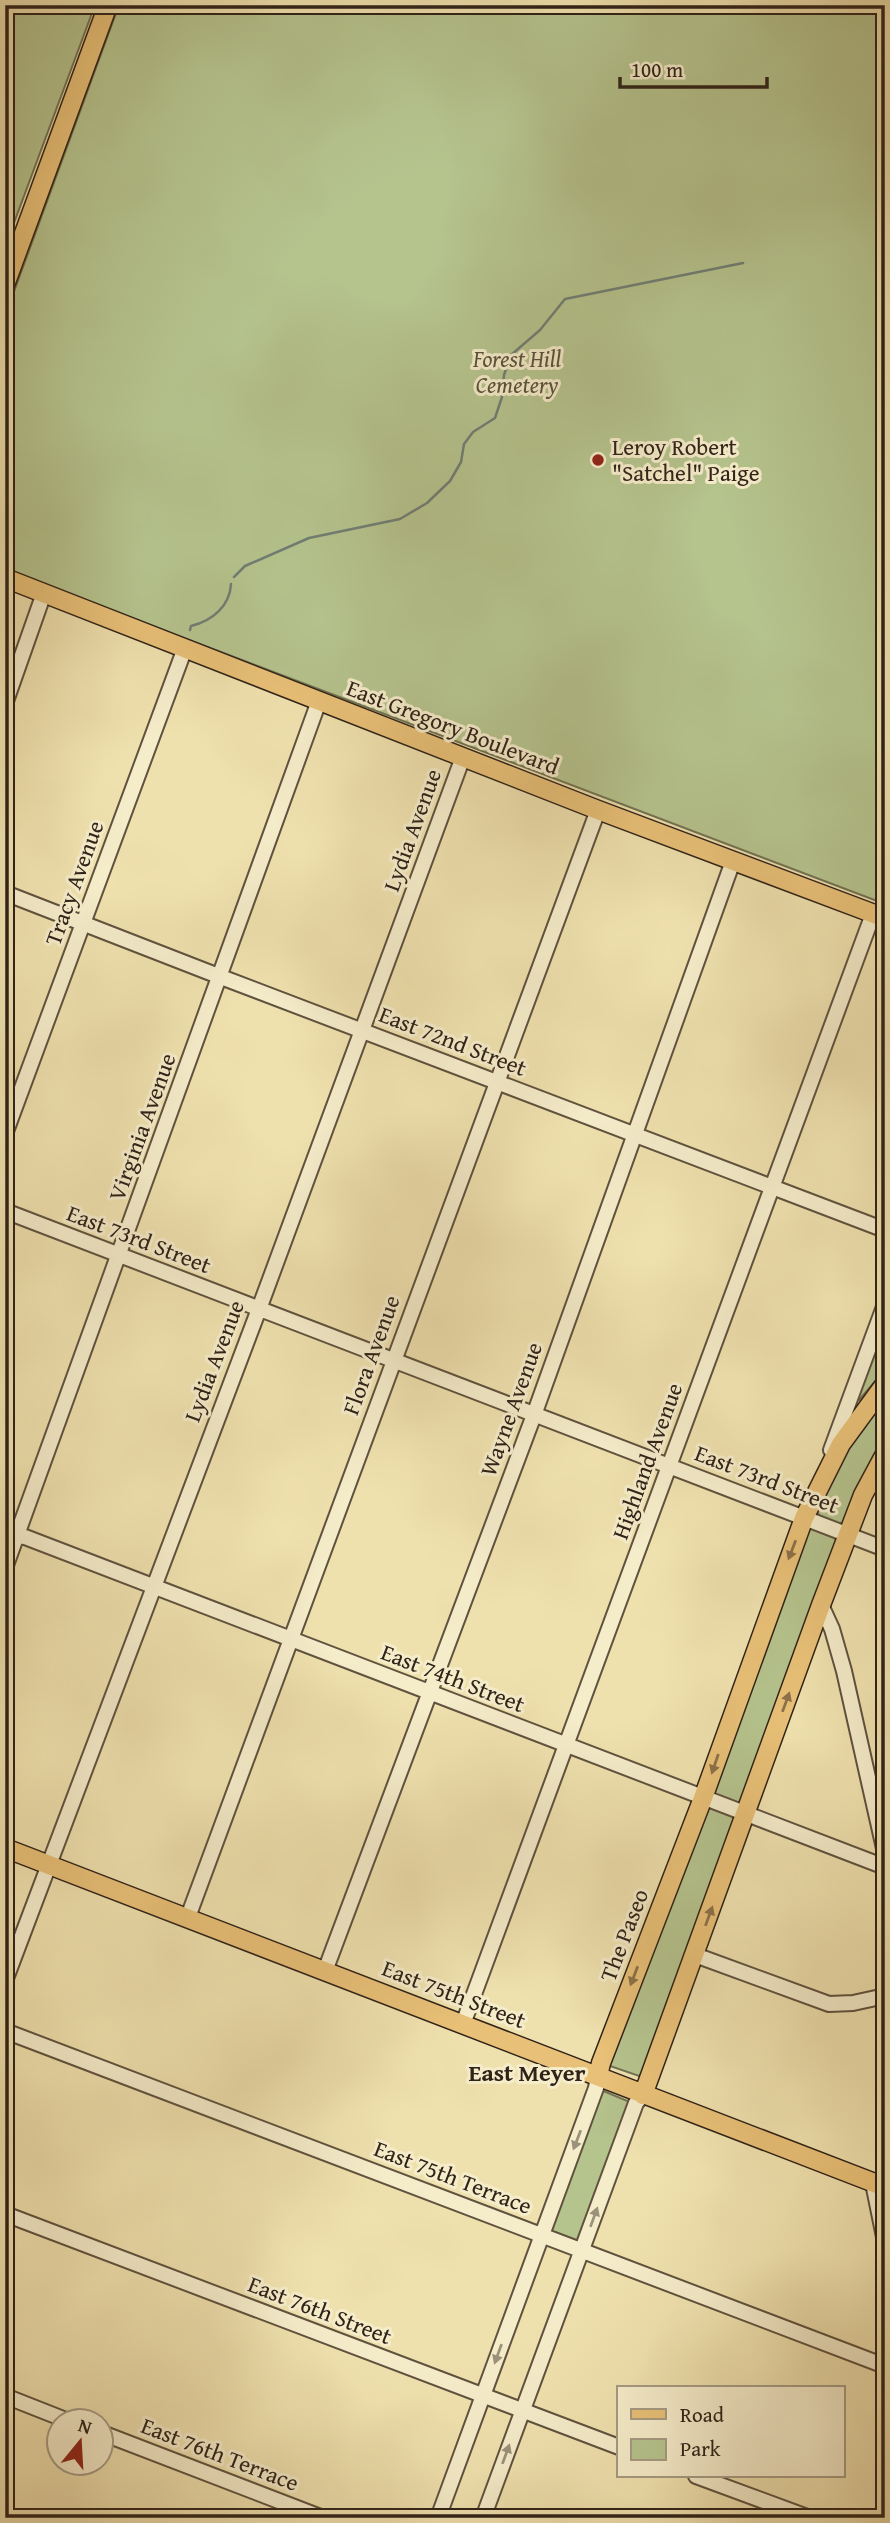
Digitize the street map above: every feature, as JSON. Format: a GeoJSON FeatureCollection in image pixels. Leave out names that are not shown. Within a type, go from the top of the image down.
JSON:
{"type":"FeatureCollection","features":[{"type":"Feature","properties":{"kind":"main road"},"geometry":{"type":"LineString","coordinates":[[5,285],[10,260],[108,5]]}},
{"type":"Feature","properties":{"kind":"main road","name":"East Gregory Boulevard"},"geometry":{"type":"LineString","coordinates":[[5,578],[598,810],[879,916]]}},
{"type":"Feature","properties":{"kind":"main road","name":"The Paseo"},"geometry":{"type":"LineString","coordinates":[[598,2076],[703,1798],[804,1518],[841,1444],[885,1384]]}},
{"type":"Feature","properties":{"kind":"main road"},"geometry":{"type":"LineString","coordinates":[[643,2095],[821,1605],[863,1495],[885,1454]]}},
{"type":"Feature","properties":{"kind":"main road","name":"East 75th Street"},"geometry":{"type":"LineString","coordinates":[[5,1848],[879,2185]]}},
{"type":"Feature","properties":{"kind":"street"},"geometry":{"type":"LineString","coordinates":[[5,704],[44,593]]}},
{"type":"Feature","properties":{"kind":"street","name":"Tracy Avenue"},"geometry":{"type":"LineString","coordinates":[[5,1135],[185,648]]}},
{"type":"Feature","properties":{"kind":"street","name":"Virginia Avenue"},"geometry":{"type":"LineString","coordinates":[[5,1568],[12,1534],[120,1255],[319,701]]}},
{"type":"Feature","properties":{"kind":"street","name":"Lydia Avenue"},"geometry":{"type":"LineString","coordinates":[[5,1981],[259,1309],[463,757]]}},
{"type":"Feature","properties":{"kind":"street","name":"Flora Avenue"},"geometry":{"type":"LineString","coordinates":[[188,1917],[598,810]]}},
{"type":"Feature","properties":{"kind":"street","name":"Wayne Avenue"},"geometry":{"type":"LineString","coordinates":[[325,1971],[534,1415],[733,861]]}},
{"type":"Feature","properties":{"kind":"street","name":"East 72nd Street"},"geometry":{"type":"LineString","coordinates":[[5,892],[885,1230]]}},
{"type":"Feature","properties":{"kind":"street","name":"Highland Avenue"},"geometry":{"type":"LineString","coordinates":[[463,2024],[772,1186],[879,916]]}},
{"type":"Feature","properties":{"kind":"street","name":"East 73rd Street"},"geometry":{"type":"LineString","coordinates":[[5,1211],[885,1549]]}},
{"type":"Feature","properties":{"kind":"street"},"geometry":{"type":"LineString","coordinates":[[816,1493],[885,1304]]}},
{"type":"Feature","properties":{"kind":"street","name":"East 74th Street"},"geometry":{"type":"LineString","coordinates":[[5,1523],[12,1534],[885,1867]]}},
{"type":"Feature","properties":{"kind":"street"},"geometry":{"type":"LineString","coordinates":[[821,1605],[832,1629],[844,1671],[885,1853]]}},
{"type":"Feature","properties":{"kind":"street"},"geometry":{"type":"LineString","coordinates":[[695,1955],[829,2004],[853,2003],[885,1996]]}},
{"type":"Feature","properties":{"kind":"street","name":"East 75th Terrace"},"geometry":{"type":"LineString","coordinates":[[5,2031],[885,2366]]}},
{"type":"Feature","properties":{"kind":"street","name":"The Paseo"},"geometry":{"type":"LineString","coordinates":[[438,2518],[597,2088],[598,2076]]}},
{"type":"Feature","properties":{"kind":"street"},"geometry":{"type":"LineString","coordinates":[[483,2518],[636,2103],[643,2095]]}},
{"type":"Feature","properties":{"kind":"street"},"geometry":{"type":"LineString","coordinates":[[879,2185],[885,2242]]}},
{"type":"Feature","properties":{"kind":"street","name":"East 76th Street"},"geometry":{"type":"LineString","coordinates":[[5,2214],[617,2447]]}},
{"type":"Feature","properties":{"kind":"street"},"geometry":{"type":"LineString","coordinates":[[5,2396],[46,2412]]}},
{"type":"Feature","properties":{"kind":"street","name":"East 76th Terrace"},"geometry":{"type":"LineString","coordinates":[[116,2438],[323,2518]]}},
{"type":"Feature","properties":{"kind":"street"},"geometry":{"type":"LineString","coordinates":[[701,2478],[810,2518]]}},
{"type":"Feature","properties":{"kind":"green space"},"geometry":{"type":"Polygon","coordinates":[[[5,5],[95,5],[5,247],[5,5]]]}},
{"type":"Feature","properties":{"kind":"green space","name":"Forest Hill Cemetery"},"geometry":{"type":"Polygon","coordinates":[[[119,5],[885,5],[885,904],[5,570],[5,316],[119,5]]]}},
{"type":"Feature","properties":{"kind":"green space"},"geometry":{"type":"Polygon","coordinates":[[[885,1316],[885,1370],[859,1400],[857,1399],[885,1316]]]}},
{"type":"Feature","properties":{"kind":"green space"},"geometry":{"type":"Polygon","coordinates":[[[885,1395],[885,1440],[844,1522],[829,1522],[817,1512],[818,1504],[854,1438],[885,1395]]]}},
{"type":"Feature","properties":{"kind":"green space"},"geometry":{"type":"Polygon","coordinates":[[[812,1528],[832,1535],[838,1542],[740,1802],[737,1803],[712,1793],[809,1530],[812,1528]]]}},
{"type":"Feature","properties":{"kind":"green space"},"geometry":{"type":"Polygon","coordinates":[[[708,1807],[732,1816],[735,1822],[639,2076],[610,2066],[609,2062],[708,1807]]]}},
{"type":"Feature","properties":{"kind":"green space"},"geometry":{"type":"Polygon","coordinates":[[[601,2090],[630,2102],[578,2242],[573,2242],[550,2232],[601,2090]]]}},
{"type":"Feature","properties":{"kind":"waterway"},"geometry":{"type":"LineString","coordinates":[[234,577],[245,566],[309,538],[400,519],[427,503],[450,481],[461,462],[464,444],[473,432],[495,418],[511,355],[540,330],[565,299],[743,263]]}},
{"type":"Feature","properties":{"kind":"waterway"},"geometry":{"type":"LineString","coordinates":[[190,630],[191,626],[213,616],[223,606],[231,584]]}},
{"type":"Feature","properties":{"kind":"place","name":"Leroy Robert \"Satchel\" Paige"},"geometry":{"type":"Point","coordinates":[598,460]}},
{"type":"Feature","properties":{"kind":"district","name":"East Meyer"},"geometry":{"type":"Point","coordinates":[527,2073]}}]}
